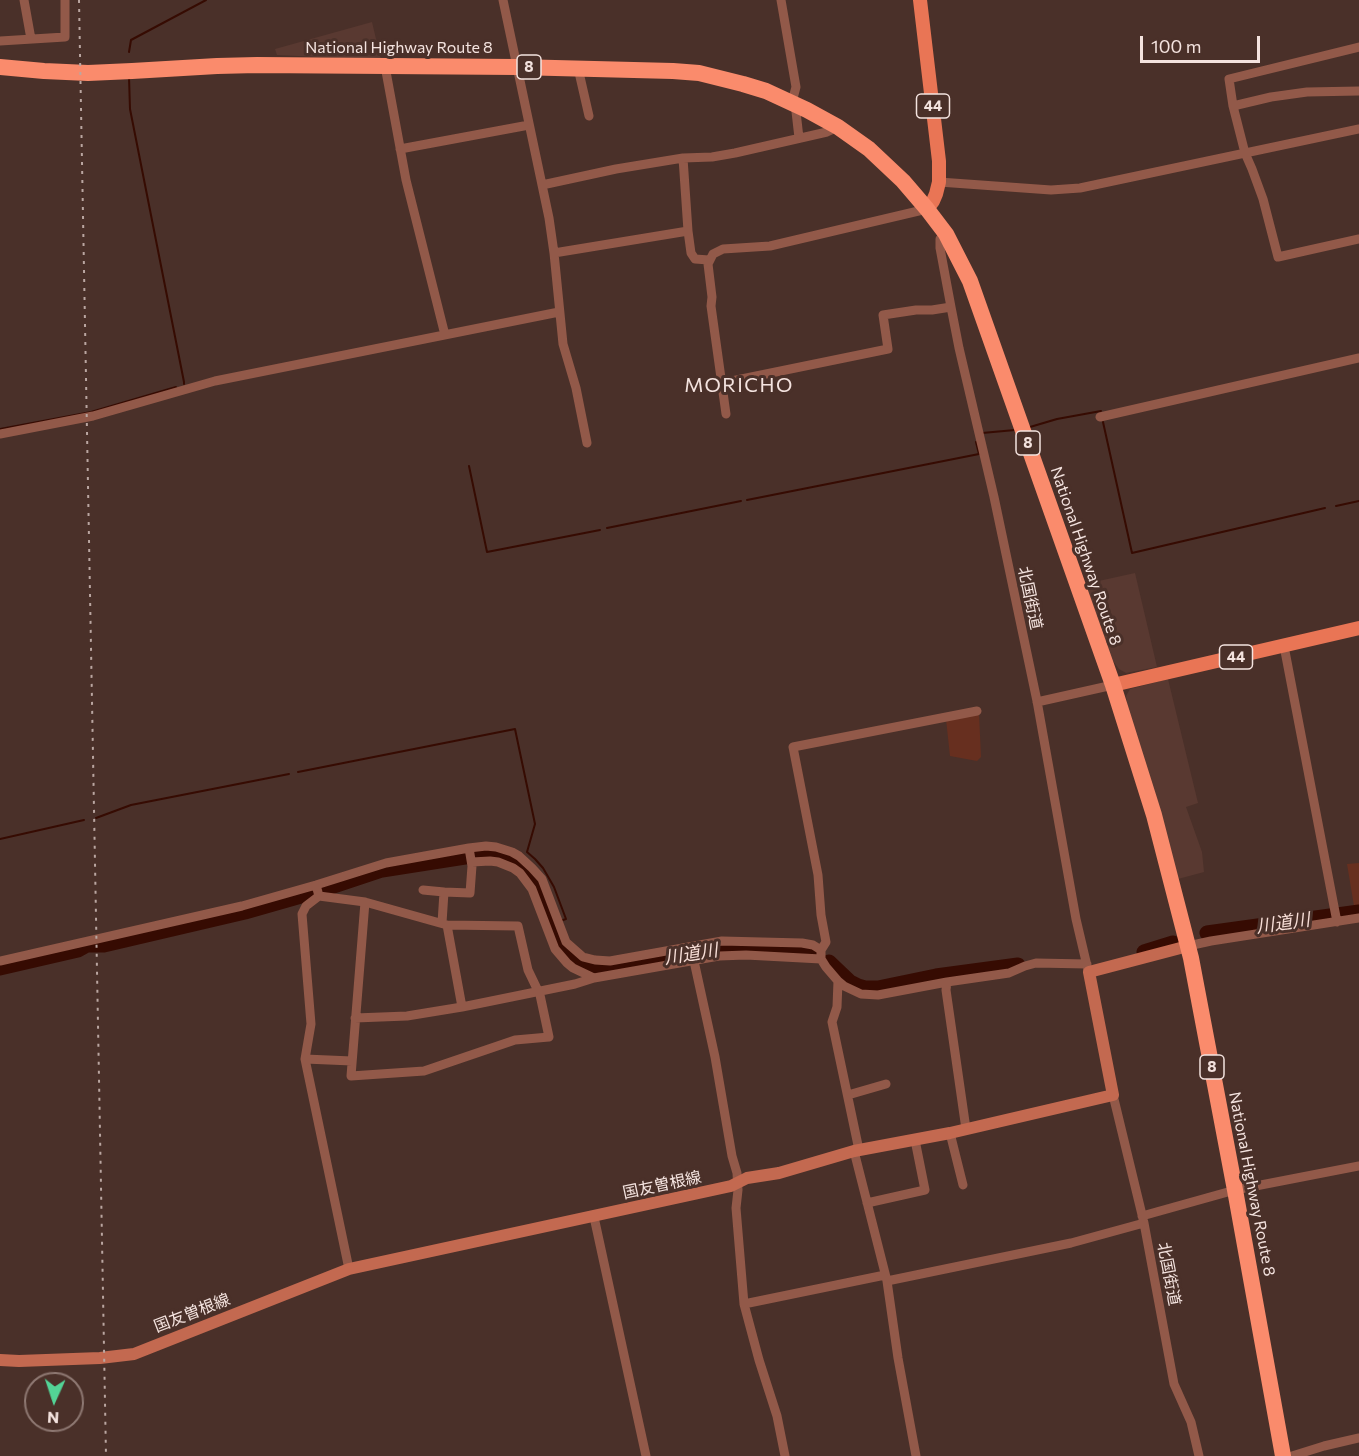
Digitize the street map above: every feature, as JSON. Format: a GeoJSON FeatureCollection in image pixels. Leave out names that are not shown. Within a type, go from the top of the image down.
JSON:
{"type":"FeatureCollection","features":[{"type":"Feature","properties":{"kind":"highway","name":"National Highway Route 8"},"geometry":{"type":"LineString","coordinates":[[0,67],[68,72],[218,66],[516,67],[699,73],[766,91],[794,103],[838,127],[888,166],[927,209],[946,234],[963,264],[1113,685],[1154,815],[1188,946],[1283,1456]]}},
{"type":"Feature","properties":{"kind":"main road","name":"44"},"geometry":{"type":"LineString","coordinates":[[920,0],[939,161],[939,182],[933,201],[927,209]]}},
{"type":"Feature","properties":{"kind":"main road","name":"44"},"geometry":{"type":"LineString","coordinates":[[1113,685],[1359,628]]}},
{"type":"Feature","properties":{"kind":"main road"},"geometry":{"type":"LineString","coordinates":[[1113,1095],[1088,968],[1188,946]]}},
{"type":"Feature","properties":{"kind":"main road","name":"国友曽根線"},"geometry":{"type":"LineString","coordinates":[[0,1360],[100,1358],[134,1354],[349,1269],[731,1186],[747,1178],[779,1173],[857,1151],[950,1133],[1113,1095]]}},
{"type":"Feature","properties":{"kind":"street"},"geometry":{"type":"LineString","coordinates":[[24,0],[31,39]]}},
{"type":"Feature","properties":{"kind":"street"},"geometry":{"type":"LineString","coordinates":[[0,41],[65,37],[65,0]]}},
{"type":"Feature","properties":{"kind":"street"},"geometry":{"type":"LineString","coordinates":[[502,0],[542,185],[554,253],[563,344],[576,388],[587,443]]}},
{"type":"Feature","properties":{"kind":"street"},"geometry":{"type":"LineString","coordinates":[[781,0],[795,87],[794,103],[799,138]]}},
{"type":"Feature","properties":{"kind":"street"},"geometry":{"type":"LineString","coordinates":[[1359,46],[1229,79],[1245,153],[1263,199],[1278,257],[1359,238]]}},
{"type":"Feature","properties":{"kind":"street"},"geometry":{"type":"LineString","coordinates":[[385,66],[406,180],[445,335]]}},
{"type":"Feature","properties":{"kind":"street"},"geometry":{"type":"LineString","coordinates":[[578,68],[589,116]]}},
{"type":"Feature","properties":{"kind":"street"},"geometry":{"type":"LineString","coordinates":[[1233,106],[1307,92],[1359,91]]}},
{"type":"Feature","properties":{"kind":"street"},"geometry":{"type":"LineString","coordinates":[[400,149],[529,125]]}},
{"type":"Feature","properties":{"kind":"street"},"geometry":{"type":"LineString","coordinates":[[542,185],[616,169],[683,158],[735,153],[827,132],[838,127]]}},
{"type":"Feature","properties":{"kind":"street"},"geometry":{"type":"LineString","coordinates":[[939,182],[1051,190],[1080,188],[1359,129]]}},
{"type":"Feature","properties":{"kind":"street"},"geometry":{"type":"LineString","coordinates":[[683,158],[691,254],[697,260],[709,260]]}},
{"type":"Feature","properties":{"kind":"street"},"geometry":{"type":"LineString","coordinates":[[726,414],[711,306],[708,264],[717,251],[770,246],[927,209]]}},
{"type":"Feature","properties":{"kind":"street"},"geometry":{"type":"LineString","coordinates":[[554,253],[688,231]]}},
{"type":"Feature","properties":{"kind":"street","name":"北国街道"},"geometry":{"type":"LineString","coordinates":[[946,234],[940,239],[940,248],[951,307],[1037,702],[1076,918],[1088,968]]}},
{"type":"Feature","properties":{"kind":"street"},"geometry":{"type":"LineString","coordinates":[[722,382],[888,350],[883,315],[951,307]]}},
{"type":"Feature","properties":{"kind":"street"},"geometry":{"type":"LineString","coordinates":[[0,434],[93,416],[215,381],[559,312]]}},
{"type":"Feature","properties":{"kind":"street"},"geometry":{"type":"LineString","coordinates":[[1100,417],[1359,358]]}},
{"type":"Feature","properties":{"kind":"street"},"geometry":{"type":"LineString","coordinates":[[1284,646],[1336,918]]}},
{"type":"Feature","properties":{"kind":"street"},"geometry":{"type":"LineString","coordinates":[[1037,702],[1113,685]]}},
{"type":"Feature","properties":{"kind":"street"},"geometry":{"type":"LineString","coordinates":[[821,955],[826,942],[818,875],[792,747],[977,711]]}},
{"type":"Feature","properties":{"kind":"street"},"geometry":{"type":"LineString","coordinates":[[0,961],[242,906],[386,863],[471,855],[486,846],[512,852],[526,862],[542,879],[566,942],[583,957],[595,960],[610,961],[712,942],[802,943],[813,945],[838,981],[856,992],[878,995],[947,982],[1009,974],[1036,963],[1088,968]]}},
{"type":"Feature","properties":{"kind":"street"},"geometry":{"type":"LineString","coordinates":[[423,890],[470,893],[471,855]]}},
{"type":"Feature","properties":{"kind":"street"},"geometry":{"type":"LineString","coordinates":[[471,855],[485,861],[498,862],[520,873],[532,889],[555,950],[573,968],[594,978]]}},
{"type":"Feature","properties":{"kind":"street"},"geometry":{"type":"LineString","coordinates":[[316,885],[319,896]]}},
{"type":"Feature","properties":{"kind":"street"},"geometry":{"type":"LineString","coordinates":[[444,892],[444,924],[462,1007]]}},
{"type":"Feature","properties":{"kind":"street"},"geometry":{"type":"LineString","coordinates":[[349,1269],[305,1059],[311,1024],[302,914],[306,906],[319,896],[365,902],[444,924],[518,926],[528,970],[537,991],[549,1037],[515,1040],[424,1071],[351,1076],[365,902]]}},
{"type":"Feature","properties":{"kind":"street"},"geometry":{"type":"LineString","coordinates":[[1188,946],[1336,918],[1358,922]]}},
{"type":"Feature","properties":{"kind":"street"},"geometry":{"type":"LineString","coordinates":[[355,1018],[407,1016],[462,1007],[594,978],[733,955],[821,955]]}},
{"type":"Feature","properties":{"kind":"street"},"geometry":{"type":"LineString","coordinates":[[694,961],[715,1057],[738,1182],[736,1208],[744,1304],[777,1416],[785,1456]]}},
{"type":"Feature","properties":{"kind":"street"},"geometry":{"type":"LineString","coordinates":[[838,981],[837,1008],[832,1022],[848,1095],[867,1203],[886,1278],[916,1456]]}},
{"type":"Feature","properties":{"kind":"street"},"geometry":{"type":"LineString","coordinates":[[947,982],[946,990],[966,1129]]}},
{"type":"Feature","properties":{"kind":"street"},"geometry":{"type":"LineString","coordinates":[[305,1059],[352,1061]]}},
{"type":"Feature","properties":{"kind":"street"},"geometry":{"type":"LineString","coordinates":[[848,1095],[886,1084]]}},
{"type":"Feature","properties":{"kind":"street","name":"北国街道"},"geometry":{"type":"LineString","coordinates":[[1113,1095],[1143,1219],[1174,1384],[1191,1422],[1199,1456]]}},
{"type":"Feature","properties":{"kind":"street"},"geometry":{"type":"LineString","coordinates":[[950,1133],[963,1185]]}},
{"type":"Feature","properties":{"kind":"street"},"geometry":{"type":"LineString","coordinates":[[867,1203],[926,1190],[915,1140]]}},
{"type":"Feature","properties":{"kind":"street"},"geometry":{"type":"LineString","coordinates":[[744,1304],[1060,1246],[1235,1190],[1359,1166]]}},
{"type":"Feature","properties":{"kind":"street"},"geometry":{"type":"LineString","coordinates":[[594,1216],[645,1456]]}},
{"type":"Feature","properties":{"kind":"street"},"geometry":{"type":"LineString","coordinates":[[1292,1456],[1359,1438]]}},
{"type":"Feature","properties":{"kind":"shaded area"},"geometry":{"type":"Polygon","coordinates":[[[372,22],[381,60],[277,55],[275,49],[372,22]]]}},
{"type":"Feature","properties":{"kind":"shaded area"},"geometry":{"type":"Polygon","coordinates":[[[1135,573],[1157,667],[1126,673],[1119,669],[1110,657],[1085,584],[1135,573]]]}},
{"type":"Feature","properties":{"kind":"shaded area"},"geometry":{"type":"Polygon","coordinates":[[[1168,679],[1198,803],[1186,807],[1202,852],[1204,872],[1178,879],[1128,710],[1126,696],[1130,689],[1168,679]]]}},
{"type":"Feature","properties":{"kind":"shaded area"},"geometry":{"type":"Polygon","coordinates":[[[979,713],[981,757],[977,761],[950,756],[946,719],[979,713]]]}},
{"type":"Feature","properties":{"kind":"shaded area"},"geometry":{"type":"Polygon","coordinates":[[[1359,863],[1359,905],[1354,906],[1347,864],[1359,863]]]}},
{"type":"Feature","properties":{"kind":"waterway"},"geometry":{"type":"LineString","coordinates":[[129,52],[131,40],[206,0]]}},
{"type":"Feature","properties":{"kind":"waterway"},"geometry":{"type":"LineString","coordinates":[[129,77],[130,109],[184,384]]}},
{"type":"Feature","properties":{"kind":"waterway"},"geometry":{"type":"LineString","coordinates":[[0,429],[91,412],[176,387]]}},
{"type":"Feature","properties":{"kind":"waterway"},"geometry":{"type":"LineString","coordinates":[[1030,427],[1057,419],[1101,411]]}},
{"type":"Feature","properties":{"kind":"waterway"},"geometry":{"type":"LineString","coordinates":[[1103,422],[1132,553],[1325,508]]}},
{"type":"Feature","properties":{"kind":"waterway"},"geometry":{"type":"LineString","coordinates":[[982,433],[1015,430]]}},
{"type":"Feature","properties":{"kind":"waterway"},"geometry":{"type":"LineString","coordinates":[[747,500],[979,454],[976,442]]}},
{"type":"Feature","properties":{"kind":"waterway"},"geometry":{"type":"LineString","coordinates":[[469,466],[487,552],[600,530]]}},
{"type":"Feature","properties":{"kind":"waterway"},"geometry":{"type":"LineString","coordinates":[[607,528],[741,501]]}},
{"type":"Feature","properties":{"kind":"waterway"},"geometry":{"type":"LineString","coordinates":[[1336,506],[1359,501]]}},
{"type":"Feature","properties":{"kind":"waterway"},"geometry":{"type":"LineString","coordinates":[[298,772],[515,729],[535,824],[527,852],[543,868],[554,887],[566,919],[563,920]]}},
{"type":"Feature","properties":{"kind":"waterway"},"geometry":{"type":"LineString","coordinates":[[96,818],[131,805],[289,774]]}},
{"type":"Feature","properties":{"kind":"waterway"},"geometry":{"type":"LineString","coordinates":[[0,839],[84,820]]}},
{"type":"Feature","properties":{"kind":"waterway"},"geometry":{"type":"LineString","coordinates":[[325,889],[382,870],[484,854],[498,855],[527,870],[535,881],[564,949],[581,963],[593,968],[731,948],[813,952]]}},
{"type":"Feature","properties":{"kind":"waterway"},"geometry":{"type":"LineString","coordinates":[[0,968],[78,950],[87,945],[104,945],[245,912],[308,894]]}},
{"type":"Feature","properties":{"kind":"waterway","name":"川道川"},"geometry":{"type":"LineString","coordinates":[[1207,933],[1359,912]]}},
{"type":"Feature","properties":{"kind":"waterway","name":"川道川"},"geometry":{"type":"LineString","coordinates":[[1144,952],[1173,943]]}},
{"type":"Feature","properties":{"kind":"waterway","name":"川道川"},"geometry":{"type":"LineString","coordinates":[[829,962],[850,982],[865,988],[878,988],[936,976],[1018,965]]}},
{"type":"Feature","properties":{"kind":"railway"},"geometry":{"type":"LineString","coordinates":[[79,0],[106,1456]]}},
{"type":"Feature","properties":{"kind":"district","name":"MORICHO"},"geometry":{"type":"Point","coordinates":[739,385]}}]}
